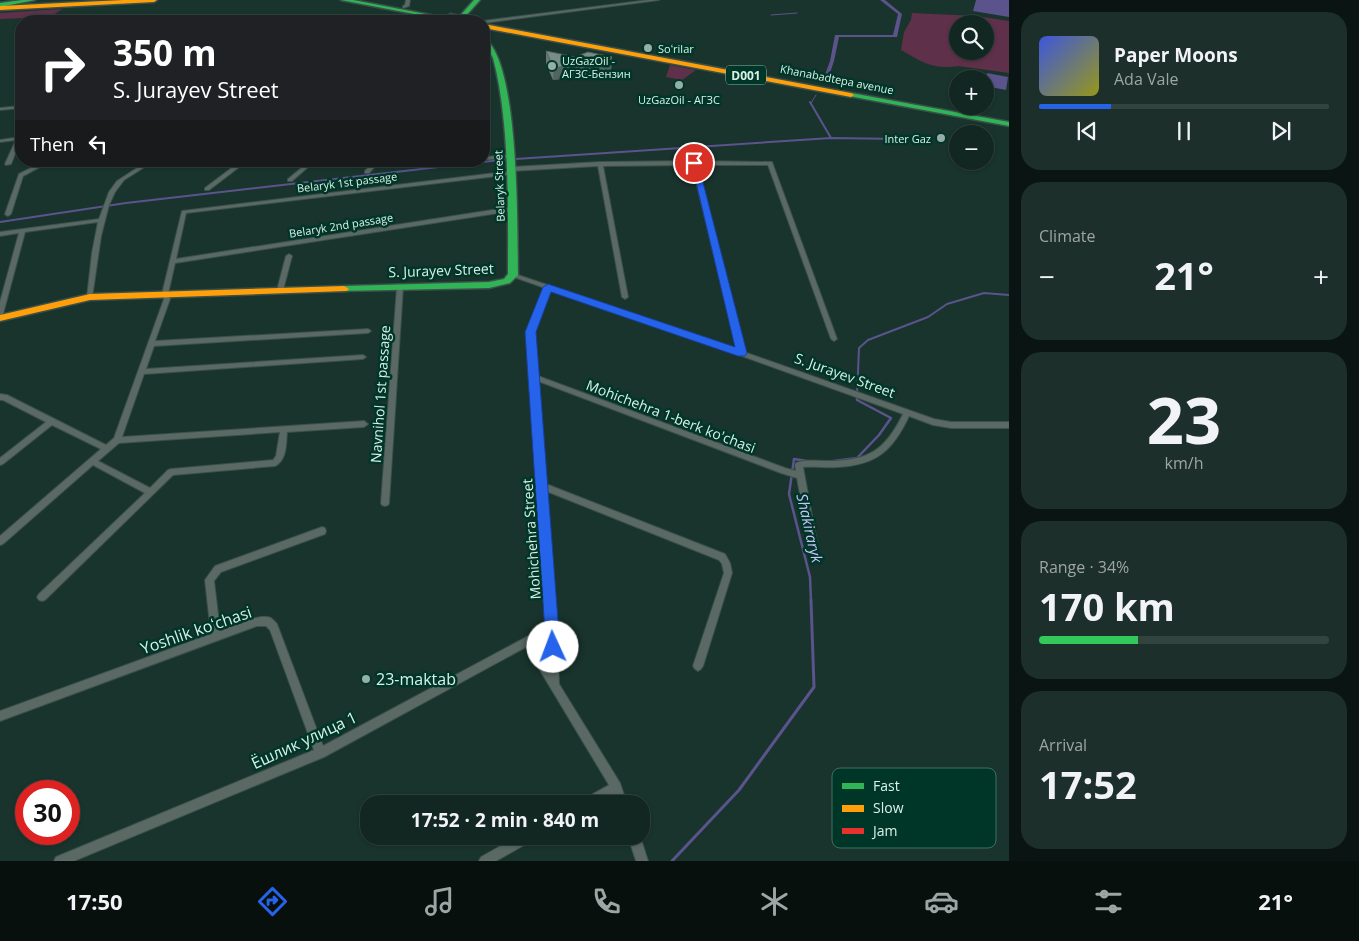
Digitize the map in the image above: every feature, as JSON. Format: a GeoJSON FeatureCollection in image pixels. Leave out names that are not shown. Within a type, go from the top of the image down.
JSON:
{"type":"FeatureCollection","features":[{"type":"Feature","properties":{"kind":"main road"},"geometry":{"type":"LineString","coordinates":[[0,3],[16,0]]}},
{"type":"Feature","properties":{"kind":"main road"},"geometry":{"type":"LineString","coordinates":[[0,3],[32,0]]}},
{"type":"Feature","properties":{"kind":"main road"},"geometry":{"type":"LineString","coordinates":[[0,3],[154,0]]}},
{"type":"Feature","properties":{"kind":"main road"},"geometry":{"type":"LineString","coordinates":[[338,0],[362,1],[433,15]]}},
{"type":"Feature","properties":{"kind":"main road"},"geometry":{"type":"LineString","coordinates":[[344,0],[406,4],[442,15]]}},
{"type":"Feature","properties":{"kind":"main road"},"geometry":{"type":"LineString","coordinates":[[463,15],[477,0]]}},
{"type":"Feature","properties":{"kind":"main road","name":"Khanabadtepa avenue"},"geometry":{"type":"LineString","coordinates":[[490,23],[1009,124]]}},
{"type":"Feature","properties":{"kind":"main road","name":"Khanabadtepa avenue"},"geometry":{"type":"LineString","coordinates":[[490,27],[615,48]]}},
{"type":"Feature","properties":{"kind":"main road","name":"Belaryk Street"},"geometry":{"type":"LineString","coordinates":[[490,46],[506,102],[512,165],[513,276]]}},
{"type":"Feature","properties":{"kind":"main road","name":"Khanabadtepa avenue"},"geometry":{"type":"LineString","coordinates":[[928,107],[1009,120]]}},
{"type":"Feature","properties":{"kind":"main road","name":"S. Jurayev Street"},"geometry":{"type":"LineString","coordinates":[[0,316],[90,297],[489,285],[507,281],[513,276]]}},
{"type":"Feature","properties":{"kind":"street"},"geometry":{"type":"LineString","coordinates":[[490,21],[656,0]]}},
{"type":"Feature","properties":{"kind":"street"},"geometry":{"type":"LineString","coordinates":[[0,109],[15,107]]}},
{"type":"Feature","properties":{"kind":"street"},"geometry":{"type":"LineString","coordinates":[[0,141],[15,139]]}},
{"type":"Feature","properties":{"kind":"street"},"geometry":{"type":"LineString","coordinates":[[8,164],[15,149]]}},
{"type":"Feature","properties":{"kind":"street"},"geometry":{"type":"LineString","coordinates":[[490,160],[512,165],[770,162],[834,340]]}},
{"type":"Feature","properties":{"kind":"street"},"geometry":{"type":"LineString","coordinates":[[694,163],[742,353]]}},
{"type":"Feature","properties":{"kind":"street"},"geometry":{"type":"LineString","coordinates":[[600,164],[625,297]]}},
{"type":"Feature","properties":{"kind":"street","name":"Belaryk 1st passage"},"geometry":{"type":"LineString","coordinates":[[174,261],[184,212],[512,165]]}},
{"type":"Feature","properties":{"kind":"street"},"geometry":{"type":"LineString","coordinates":[[8,214],[21,175],[37,167]]}},
{"type":"Feature","properties":{"kind":"street"},"geometry":{"type":"LineString","coordinates":[[90,297],[101,220],[119,183],[143,167]]}},
{"type":"Feature","properties":{"kind":"street"},"geometry":{"type":"LineString","coordinates":[[206,189],[237,167]]}},
{"type":"Feature","properties":{"kind":"street"},"geometry":{"type":"LineString","coordinates":[[290,180],[306,167]]}},
{"type":"Feature","properties":{"kind":"street"},"geometry":{"type":"LineString","coordinates":[[367,172],[372,167]]}},
{"type":"Feature","properties":{"kind":"street","name":"Belaryk 2nd passage"},"geometry":{"type":"LineString","coordinates":[[174,261],[512,209]]}},
{"type":"Feature","properties":{"kind":"street"},"geometry":{"type":"LineString","coordinates":[[0,234],[101,220]]}},
{"type":"Feature","properties":{"kind":"street"},"geometry":{"type":"LineString","coordinates":[[0,316],[23,230]]}},
{"type":"Feature","properties":{"kind":"street"},"geometry":{"type":"LineString","coordinates":[[280,290],[289,256]]}},
{"type":"Feature","properties":{"kind":"street"},"geometry":{"type":"LineString","coordinates":[[0,541],[117,440],[167,299],[165,294],[174,261]]}},
{"type":"Feature","properties":{"kind":"street","name":"S. Jurayev Street"},"geometry":{"type":"LineString","coordinates":[[513,276],[742,353],[907,413],[943,424],[1009,425]]}},
{"type":"Feature","properties":{"kind":"street","name":"Navnihol 1st passage"},"geometry":{"type":"LineString","coordinates":[[385,503],[400,287]]}},
{"type":"Feature","properties":{"kind":"street","name":"Mohichehra Street"},"geometry":{"type":"LineString","coordinates":[[548,287],[530,332],[552,628],[554,686],[616,786],[619,795]]}},
{"type":"Feature","properties":{"kind":"street"},"geometry":{"type":"LineString","coordinates":[[151,344],[368,331]]}},
{"type":"Feature","properties":{"kind":"street"},"geometry":{"type":"LineString","coordinates":[[141,372],[364,357]]}},
{"type":"Feature","properties":{"kind":"street","name":"Mohichehra 1-berk ko'chasi"},"geometry":{"type":"LineString","coordinates":[[534,377],[775,468],[800,475]]}},
{"type":"Feature","properties":{"kind":"street"},"geometry":{"type":"LineString","coordinates":[[0,397],[4,397],[107,449]]}},
{"type":"Feature","properties":{"kind":"street"},"geometry":{"type":"LineString","coordinates":[[813,543],[800,475],[800,463],[840,466],[855,464],[882,450],[901,428],[907,413]]}},
{"type":"Feature","properties":{"kind":"street"},"geometry":{"type":"LineString","coordinates":[[0,462],[52,421]]}},
{"type":"Feature","properties":{"kind":"street"},"geometry":{"type":"LineString","coordinates":[[117,440],[364,424]]}},
{"type":"Feature","properties":{"kind":"street"},"geometry":{"type":"LineString","coordinates":[[42,597],[172,472],[275,463],[280,456],[284,429]]}},
{"type":"Feature","properties":{"kind":"street"},"geometry":{"type":"LineString","coordinates":[[92,461],[151,492]]}},
{"type":"Feature","properties":{"kind":"street"},"geometry":{"type":"LineString","coordinates":[[542,486],[722,557],[728,572],[698,666]]}},
{"type":"Feature","properties":{"kind":"street"},"geometry":{"type":"LineString","coordinates":[[216,637],[209,580],[213,574],[218,569],[322,531]]}},
{"type":"Feature","properties":{"kind":"street","name":"Yoshlik koʻchasi"},"geometry":{"type":"LineString","coordinates":[[0,716],[257,622],[268,622],[274,627],[320,753]]}},
{"type":"Feature","properties":{"kind":"street","name":"Ёшлик улица 1"},"geometry":{"type":"LineString","coordinates":[[60,861],[320,753],[552,628]]}},
{"type":"Feature","properties":{"kind":"street"},"geometry":{"type":"LineString","coordinates":[[527,641],[554,686]]}},
{"type":"Feature","properties":{"kind":"street"},"geometry":{"type":"LineString","coordinates":[[601,795],[616,786]]}},
{"type":"Feature","properties":{"kind":"street"},"geometry":{"type":"LineString","coordinates":[[485,861],[513,845]]}},
{"type":"Feature","properties":{"kind":"street"},"geometry":{"type":"LineString","coordinates":[[637,845],[642,861]]}},
{"type":"Feature","properties":{"kind":"shaded area"},"geometry":{"type":"Polygon","coordinates":[[[976,0],[1009,0],[1009,17],[973,11],[976,0]]]}},
{"type":"Feature","properties":{"kind":"shaded area"},"geometry":{"type":"Polygon","coordinates":[[[62,9],[53,15],[15,15],[15,18],[0,19],[0,13],[62,9]]]}},
{"type":"Feature","properties":{"kind":"shaded area"},"geometry":{"type":"Polygon","coordinates":[[[912,13],[955,15],[949,15],[949,60],[994,60],[994,19],[1009,21],[1009,73],[928,64],[901,50],[904,32],[911,20],[912,13]]]}},
{"type":"Feature","properties":{"kind":"shaded area"},"geometry":{"type":"Polygon","coordinates":[[[670,65],[696,70],[682,80],[666,77],[670,65]]]}},
{"type":"Feature","properties":{"kind":"shaded area"},"geometry":{"type":"Polygon","coordinates":[[[994,74],[1008,77],[1006,90],[994,88],[994,74]]]}},
{"type":"Feature","properties":{"kind":"building"},"geometry":{"type":"Polygon","coordinates":[[[546,51],[575,57],[588,52],[612,57],[587,62],[583,65],[576,64],[554,68],[546,51]]]}},
{"type":"Feature","properties":{"kind":"waterway"},"geometry":{"type":"LineString","coordinates":[[824,82],[832,61],[837,36],[895,36],[900,14],[882,0]]}},
{"type":"Feature","properties":{"kind":"waterway"},"geometry":{"type":"LineString","coordinates":[[771,15],[797,13]]}},
{"type":"Feature","properties":{"kind":"waterway"},"geometry":{"type":"LineString","coordinates":[[811,103],[816,95]]}},
{"type":"Feature","properties":{"kind":"waterway"},"geometry":{"type":"LineString","coordinates":[[810,102],[831,138]]}},
{"type":"Feature","properties":{"kind":"waterway"},"geometry":{"type":"LineString","coordinates":[[490,161],[831,138]]}},
{"type":"Feature","properties":{"kind":"waterway"},"geometry":{"type":"LineString","coordinates":[[831,138],[900,139]]}},
{"type":"Feature","properties":{"kind":"waterway"},"geometry":{"type":"LineString","coordinates":[[0,222],[126,203],[439,167]]}},
{"type":"Feature","properties":{"kind":"waterway","name":"Shakiraryk"},"geometry":{"type":"LineString","coordinates":[[857,395],[859,348],[868,340],[928,317],[947,304],[984,293],[1009,295]]}},
{"type":"Feature","properties":{"kind":"waterway","name":"Shakiraryk"},"geometry":{"type":"LineString","coordinates":[[834,461],[857,458],[879,435],[891,418],[857,400],[857,395]]}},
{"type":"Feature","properties":{"kind":"waterway","name":"Shakiraryk"},"geometry":{"type":"LineString","coordinates":[[807,461],[794,459],[789,494],[810,577],[811,601]]}},
{"type":"Feature","properties":{"kind":"waterway","name":"Shakiraryk"},"geometry":{"type":"LineString","coordinates":[[672,861],[739,790],[814,687],[811,600]]}},
{"type":"Feature","properties":{"kind":"traffic: fast"},"geometry":{"type":"LineString","coordinates":[[0,5],[32,0]]}},
{"type":"Feature","properties":{"kind":"traffic: fast"},"geometry":{"type":"LineString","coordinates":[[344,0],[426,15]]}},
{"type":"Feature","properties":{"kind":"traffic: fast"},"geometry":{"type":"LineString","coordinates":[[464,15],[477,0]]}},
{"type":"Feature","properties":{"kind":"traffic: fast"},"geometry":{"type":"LineString","coordinates":[[344,289],[489,285],[507,281],[513,275],[512,188],[507,115],[502,82],[495,56],[490,49]]}},
{"type":"Feature","properties":{"kind":"traffic: fast"},"geometry":{"type":"LineString","coordinates":[[851,95],[1009,124]]}},
{"type":"Feature","properties":{"kind":"traffic: slow"},"geometry":{"type":"LineString","coordinates":[[0,8],[154,0]]}},
{"type":"Feature","properties":{"kind":"traffic: slow"},"geometry":{"type":"LineString","coordinates":[[490,27],[851,95]]}},
{"type":"Feature","properties":{"kind":"traffic: slow"},"geometry":{"type":"LineString","coordinates":[[0,318],[90,297],[344,289]]}},
{"type":"Feature","properties":{"kind":"place","name":"Soʻrilar"},"geometry":{"type":"Point","coordinates":[648,48]}},
{"type":"Feature","properties":{"kind":"place","name":"UzGazOil - АГЗС-Бензин"},"geometry":{"type":"Point","coordinates":[552,66]}},
{"type":"Feature","properties":{"kind":"place","name":"UzGazOil - АГЗС"},"geometry":{"type":"Point","coordinates":[679,85]}},
{"type":"Feature","properties":{"kind":"place","name":"Inter Gaz"},"geometry":{"type":"Point","coordinates":[941,138]}},
{"type":"Feature","properties":{"kind":"place","name":"23-maktab"},"geometry":{"type":"Point","coordinates":[366,679]}},
{"type":"Feature","properties":{"kind":"route"},"geometry":{"type":"LineString","coordinates":[[553,647],[530,332],[548,287],[742,353],[694,163]]}}]}
